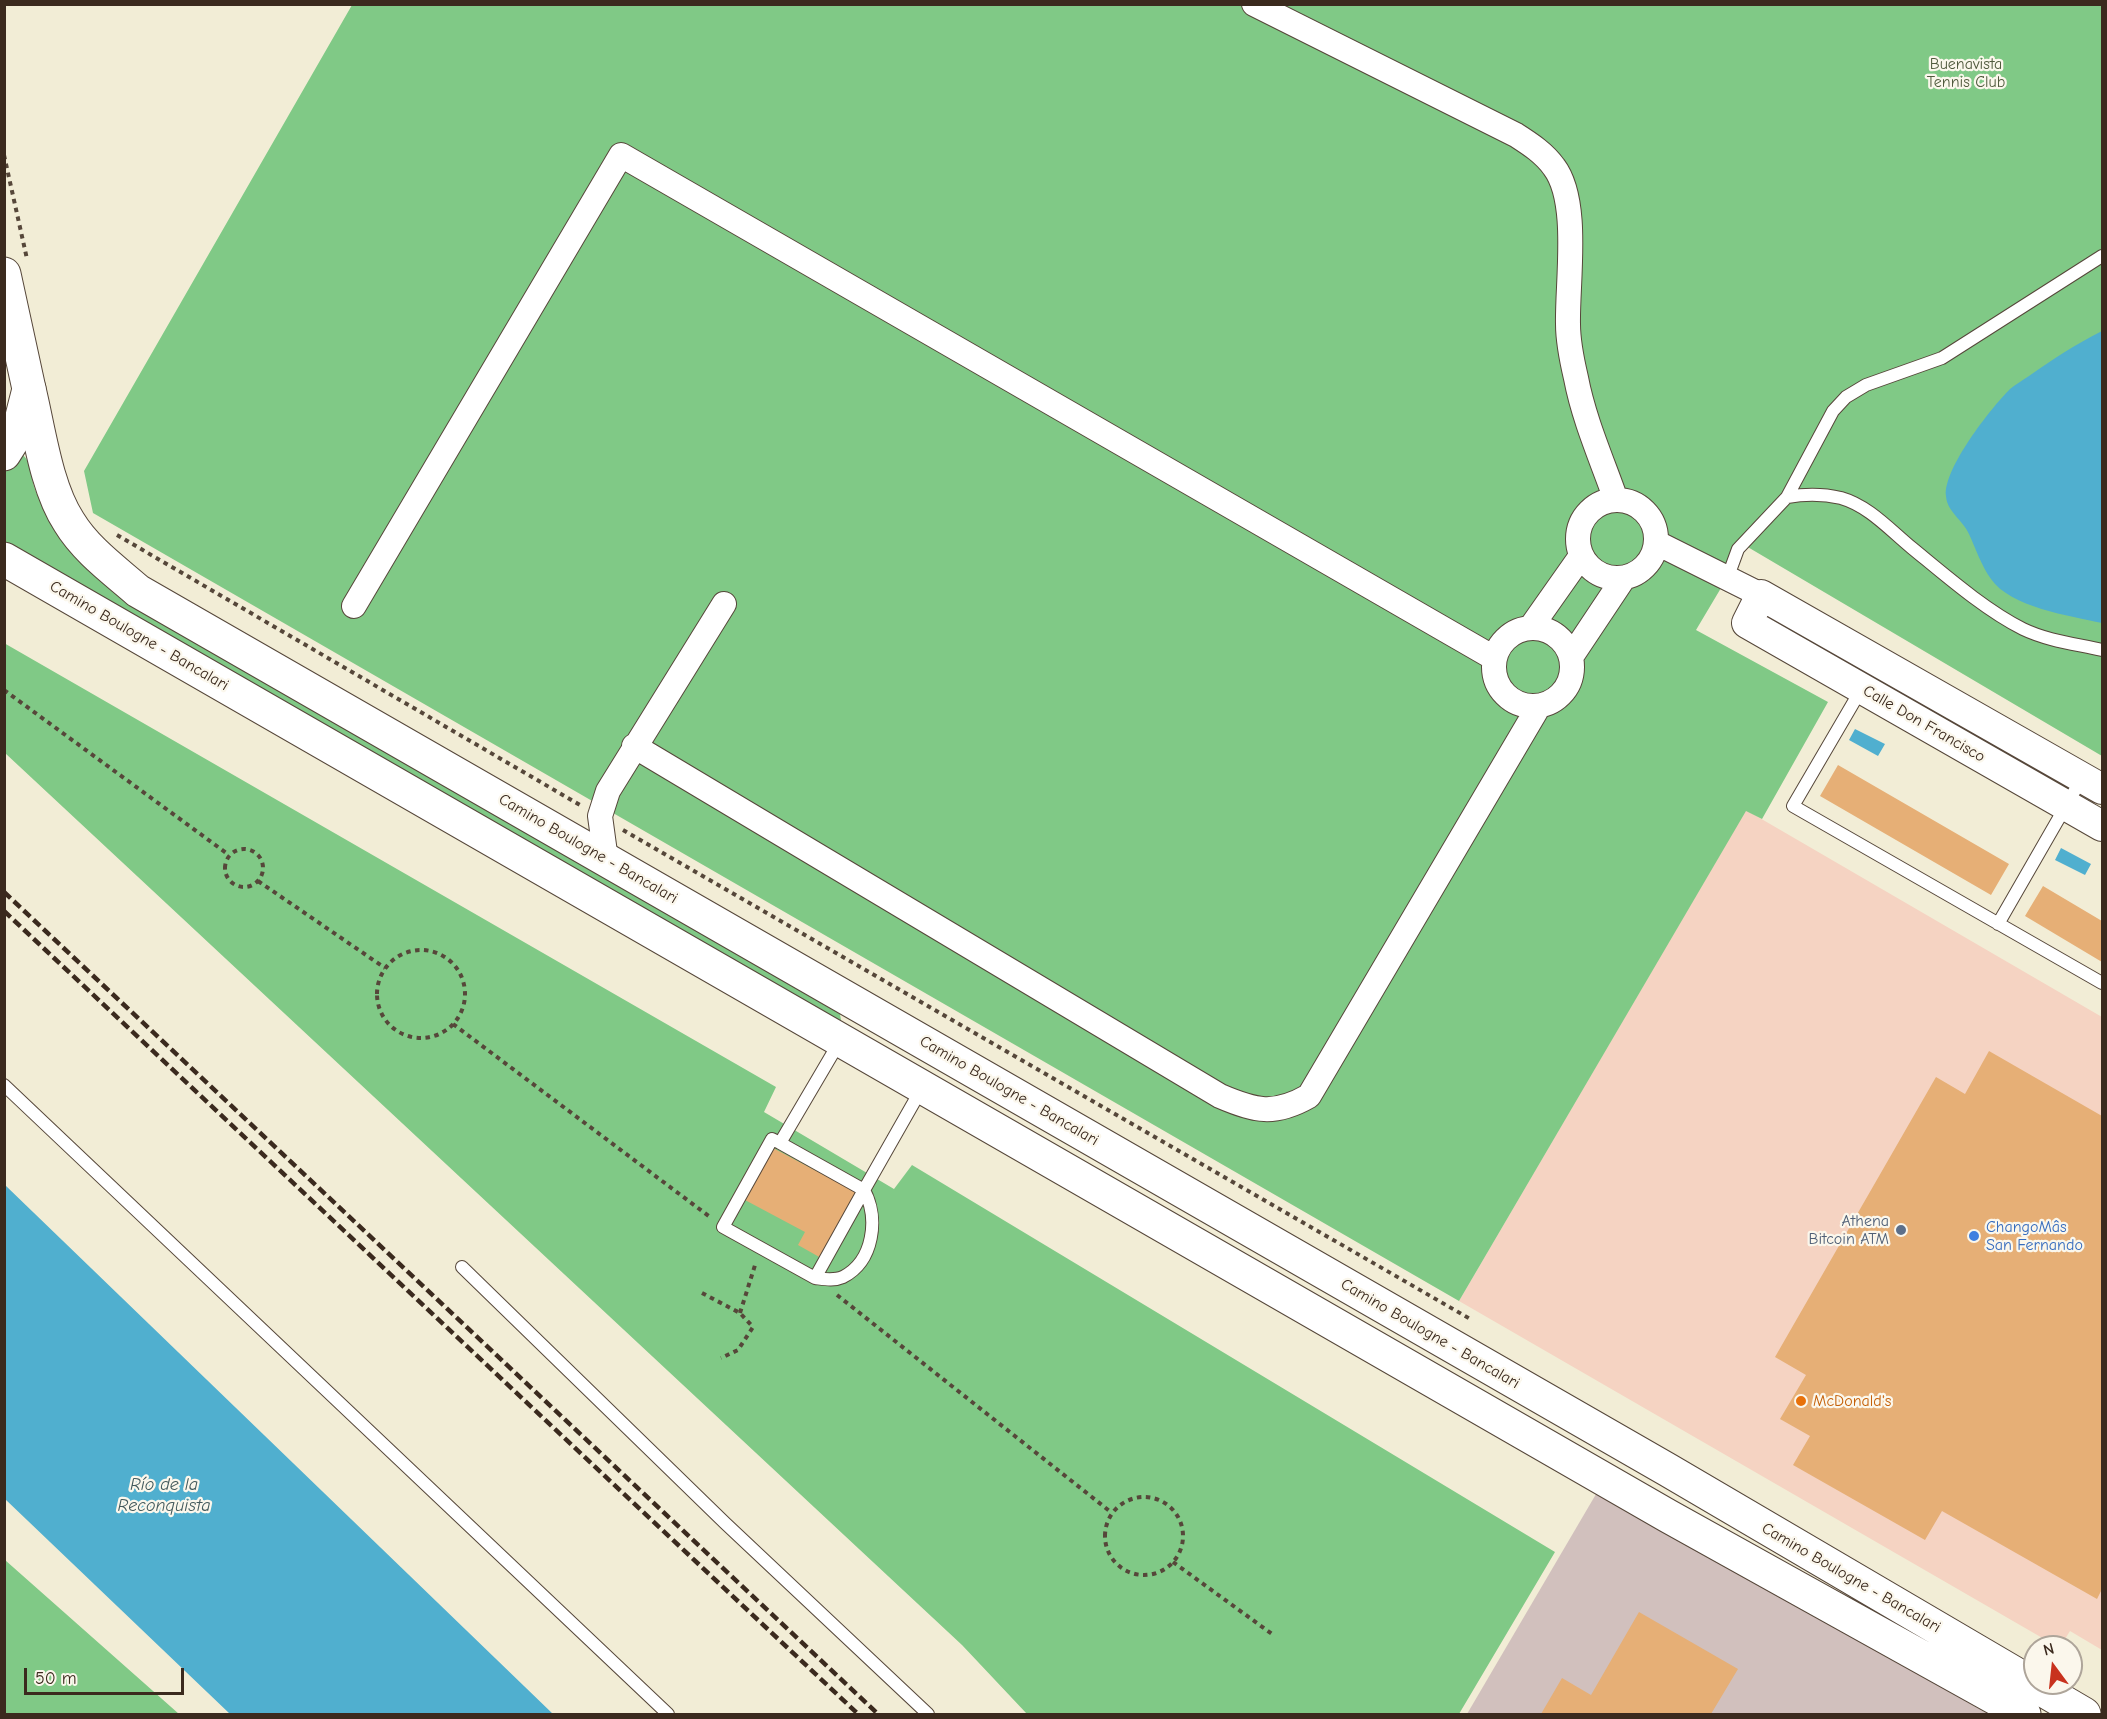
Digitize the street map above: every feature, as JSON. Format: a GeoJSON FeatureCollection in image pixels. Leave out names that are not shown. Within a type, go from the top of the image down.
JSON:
{"type":"FeatureCollection","features":[{"type":"Feature","properties":{"kind":"main road","name":"Camino Boulogne - Bancalari"},"geometry":{"type":"LineString","coordinates":[[17,272],[29,389],[55,497],[69,524],[94,553],[138,591],[1648,1459],[2084,1714]]}},
{"type":"Feature","properties":{"kind":"main road"},"geometry":{"type":"LineString","coordinates":[[4,454],[18,432],[29,389]]}},
{"type":"Feature","properties":{"kind":"main road","name":"Camino Boulogne - Bancalari"},"geometry":{"type":"LineString","coordinates":[[4,559],[1668,1516],[2024,1714]]}},
{"type":"Feature","properties":{"kind":"street"},"geometry":{"type":"LineString","coordinates":[[1254,4],[1516,135],[1539,150],[1555,168],[1569,209],[1568,326],[1576,379],[1616,500]]}},
{"type":"Feature","properties":{"kind":"street"},"geometry":{"type":"LineString","coordinates":[[354,606],[621,155],[1494,658]]}},
{"type":"Feature","properties":{"kind":"street"},"geometry":{"type":"LineString","coordinates":[[1616,500],[1629,502],[1641,508],[1650,517],[1656,529],[1657,543],[1654,556],[1646,567],[1635,575],[1623,579],[1598,574],[1581,556],[1578,544],[1583,519],[1592,509],[1602,503],[1616,500]]}},
{"type":"Feature","properties":{"kind":"street"},"geometry":{"type":"LineString","coordinates":[[1657,543],[1761,595]]}},
{"type":"Feature","properties":{"kind":"street"},"geometry":{"type":"LineString","coordinates":[[1531,627],[1581,556]]}},
{"type":"Feature","properties":{"kind":"street"},"geometry":{"type":"LineString","coordinates":[[1571,657],[1623,579]]}},
{"type":"Feature","properties":{"kind":"street","name":"Calle Don Francisco"},"geometry":{"type":"LineString","coordinates":[[2092,784],[1870,675],[1746,623],[1761,595],[1870,675],[2067,805],[2103,826]]}},
{"type":"Feature","properties":{"kind":"street"},"geometry":{"type":"LineString","coordinates":[[606,860],[600,816],[608,791],[724,604]]}},
{"type":"Feature","properties":{"kind":"street"},"geometry":{"type":"LineString","coordinates":[[1531,627],[1544,629],[1556,635],[1566,645],[1571,657],[1572,670],[1569,683],[1562,694],[1551,702],[1539,706],[1526,706],[1514,702],[1504,694],[1495,677],[1494,658],[1499,646],[1518,630],[1531,627]]}},
{"type":"Feature","properties":{"kind":"street"},"geometry":{"type":"LineString","coordinates":[[634,746],[1220,1096],[1246,1107],[1267,1110],[1285,1107],[1309,1096],[1539,706]]}},
{"type":"Feature","properties":{"kind":"lane"},"geometry":{"type":"LineString","coordinates":[[1726,579],[1738,549],[1786,497],[1833,411],[1846,397],[1866,385],[1942,358],[2103,256]]}},
{"type":"Feature","properties":{"kind":"lane"},"geometry":{"type":"LineString","coordinates":[[1786,497],[1815,495],[1842,498],[1868,511],[1912,549],[1989,608],[2022,628],[2043,638],[2103,650]]}},
{"type":"Feature","properties":{"kind":"lane"},"geometry":{"type":"LineString","coordinates":[[1870,675],[1793,806],[2103,983]]}},
{"type":"Feature","properties":{"kind":"lane"},"geometry":{"type":"LineString","coordinates":[[1998,924],[2067,805],[2092,784]]}},
{"type":"Feature","properties":{"kind":"lane"},"geometry":{"type":"LineString","coordinates":[[780,1143],[841,1040]]}},
{"type":"Feature","properties":{"kind":"lane"},"geometry":{"type":"LineString","coordinates":[[4,1085],[668,1714]]}},
{"type":"Feature","properties":{"kind":"lane"},"geometry":{"type":"LineString","coordinates":[[815,1278],[923,1087]]}},
{"type":"Feature","properties":{"kind":"lane"},"geometry":{"type":"LineString","coordinates":[[772,1139],[864,1190],[870,1201],[872,1214],[871,1237],[864,1256],[842,1278],[828,1280],[815,1278],[723,1227],[772,1139]]}},
{"type":"Feature","properties":{"kind":"lane"},"geometry":{"type":"LineString","coordinates":[[462,1267],[699,1498],[928,1714]]}},
{"type":"Feature","properties":{"kind":"path"},"geometry":{"type":"LineString","coordinates":[[4,156],[17,272]]}},
{"type":"Feature","properties":{"kind":"path"},"geometry":{"type":"LineString","coordinates":[[108,530],[1472,1320]]}},
{"type":"Feature","properties":{"kind":"path"},"geometry":{"type":"LineString","coordinates":[[4,690],[229,855]]}},
{"type":"Feature","properties":{"kind":"path"},"geometry":{"type":"LineString","coordinates":[[241,849],[258,854],[263,871],[258,881],[245,887],[233,883],[225,866],[229,855],[241,849]]}},
{"type":"Feature","properties":{"kind":"path"},"geometry":{"type":"LineString","coordinates":[[258,881],[385,968]]}},
{"type":"Feature","properties":{"kind":"path"},"geometry":{"type":"LineString","coordinates":[[423,950],[437,953],[450,960],[459,971],[464,984],[465,998],[461,1012],[453,1024],[441,1033],[428,1038],[412,1037],[399,1032],[387,1023],[376,995],[385,968],[396,957],[412,951],[423,950]]}},
{"type":"Feature","properties":{"kind":"path"},"geometry":{"type":"LineString","coordinates":[[453,1024],[723,1227]]}},
{"type":"Feature","properties":{"kind":"path"},"geometry":{"type":"LineString","coordinates":[[740,1313],[760,1247]]}},
{"type":"Feature","properties":{"kind":"path"},"geometry":{"type":"LineString","coordinates":[[815,1278],[1112,1513]]}},
{"type":"Feature","properties":{"kind":"path"},"geometry":{"type":"LineString","coordinates":[[702,1293],[740,1313],[753,1327],[738,1350],[721,1358]]}},
{"type":"Feature","properties":{"kind":"path"},"geometry":{"type":"LineString","coordinates":[[1145,1497],[1168,1506],[1176,1515],[1181,1527],[1181,1546],[1173,1562],[1150,1575],[1137,1575],[1124,1570],[1114,1562],[1107,1551],[1105,1538],[1106,1525],[1112,1513],[1121,1504],[1145,1497]]}},
{"type":"Feature","properties":{"kind":"path"},"geometry":{"type":"LineString","coordinates":[[1173,1562],[1272,1634]]}},
{"type":"Feature","properties":{"kind":"shaded area"},"geometry":{"type":"Polygon","coordinates":[[[1746,810],[2102,1017],[2102,1650],[2083,1639],[2083,1635],[2077,1635],[2070,1631],[2068,1635],[2037,1635],[1459,1301],[1746,810]]]}},
{"type":"Feature","properties":{"kind":"shaded area"},"geometry":{"type":"Polygon","coordinates":[[[1599,1489],[1988,1714],[1467,1714],[1599,1489]]]}},
{"type":"Feature","properties":{"kind":"green space","name":"Buenavista Tennis Club"},"geometry":{"type":"Polygon","coordinates":[[[352,5],[2102,5],[2102,756],[1746,546],[1696,630],[1828,702],[1762,819],[1746,811],[1459,1301],[93,513],[84,471],[352,5]]]}},
{"type":"Feature","properties":{"kind":"green space"},"geometry":{"type":"Polygon","coordinates":[[[23,455],[30,466],[34,486],[49,517],[736,948],[752,963],[840,1014],[841,1020],[838,1023],[5,551],[4,470],[23,455]]]}},
{"type":"Feature","properties":{"kind":"green space"},"geometry":{"type":"Polygon","coordinates":[[[4,643],[776,1087],[764,1112],[894,1189],[912,1165],[1555,1552],[1459,1714],[1027,1714],[962,1645],[5,753],[4,643]]]}},
{"type":"Feature","properties":{"kind":"green space"},"geometry":{"type":"Polygon","coordinates":[[[5,1560],[179,1714],[5,1714],[5,1560]]]}},
{"type":"Feature","properties":{"kind":"water"},"geometry":{"type":"Polygon","coordinates":[[[2102,331],[2102,623],[2042,609],[2012,597],[2000,589],[1987,574],[1969,534],[1949,507],[1946,496],[1947,484],[1960,455],[1981,424],[2010,389],[2065,352],[2102,331]]]}},
{"type":"Feature","properties":{"kind":"water"},"geometry":{"type":"Polygon","coordinates":[[[1855,729],[1885,744],[1878,756],[1849,740],[1855,729]]]}},
{"type":"Feature","properties":{"kind":"water"},"geometry":{"type":"Polygon","coordinates":[[[2061,848],[2091,864],[2085,875],[2055,860],[2061,848]]]}},
{"type":"Feature","properties":{"kind":"water","name":"Río de la Reconquista"},"geometry":{"type":"Polygon","coordinates":[[[4,1185],[553,1714],[230,1714],[5,1499],[4,1185]]]}},
{"type":"Feature","properties":{"kind":"building"},"geometry":{"type":"Polygon","coordinates":[[[1838,765],[2009,864],[1991,895],[1820,796],[1838,765]]]}},
{"type":"Feature","properties":{"kind":"building"},"geometry":{"type":"Polygon","coordinates":[[[2043,886],[2102,921],[2102,962],[2025,916],[2043,886]]]}},
{"type":"Feature","properties":{"kind":"building","name":"ChangoMâs San Fernando"},"geometry":{"type":"Polygon","coordinates":[[[1989,1051],[2102,1116],[2102,1589],[2097,1599],[1942,1511],[1925,1540],[1793,1465],[1810,1436],[1780,1419],[1806,1375],[1775,1357],[1936,1077],[1965,1094],[1989,1051]]]}},
{"type":"Feature","properties":{"kind":"building"},"geometry":{"type":"Polygon","coordinates":[[[773,1148],[856,1192],[821,1258],[798,1245],[805,1232],[745,1200],[773,1148]]]}},
{"type":"Feature","properties":{"kind":"building"},"geometry":{"type":"Polygon","coordinates":[[[1639,1612],[1738,1669],[1711,1714],[1541,1714],[1562,1678],[1591,1695],[1639,1612]]]}},
{"type":"Feature","properties":{"kind":"railway"},"geometry":{"type":"LineString","coordinates":[[4,892],[878,1714]]}},
{"type":"Feature","properties":{"kind":"railway"},"geometry":{"type":"LineString","coordinates":[[4,911],[858,1714]]}},
{"type":"Feature","properties":{"kind":"place","name":"Athena Bitcoin ATM"},"geometry":{"type":"Point","coordinates":[1901,1230]}},
{"type":"Feature","properties":{"kind":"place","name":"ChangoMâs San Fernando"},"geometry":{"type":"Point","coordinates":[1974,1236]}},
{"type":"Feature","properties":{"kind":"place","name":"McDonald's"},"geometry":{"type":"Point","coordinates":[1801,1401]}}]}
